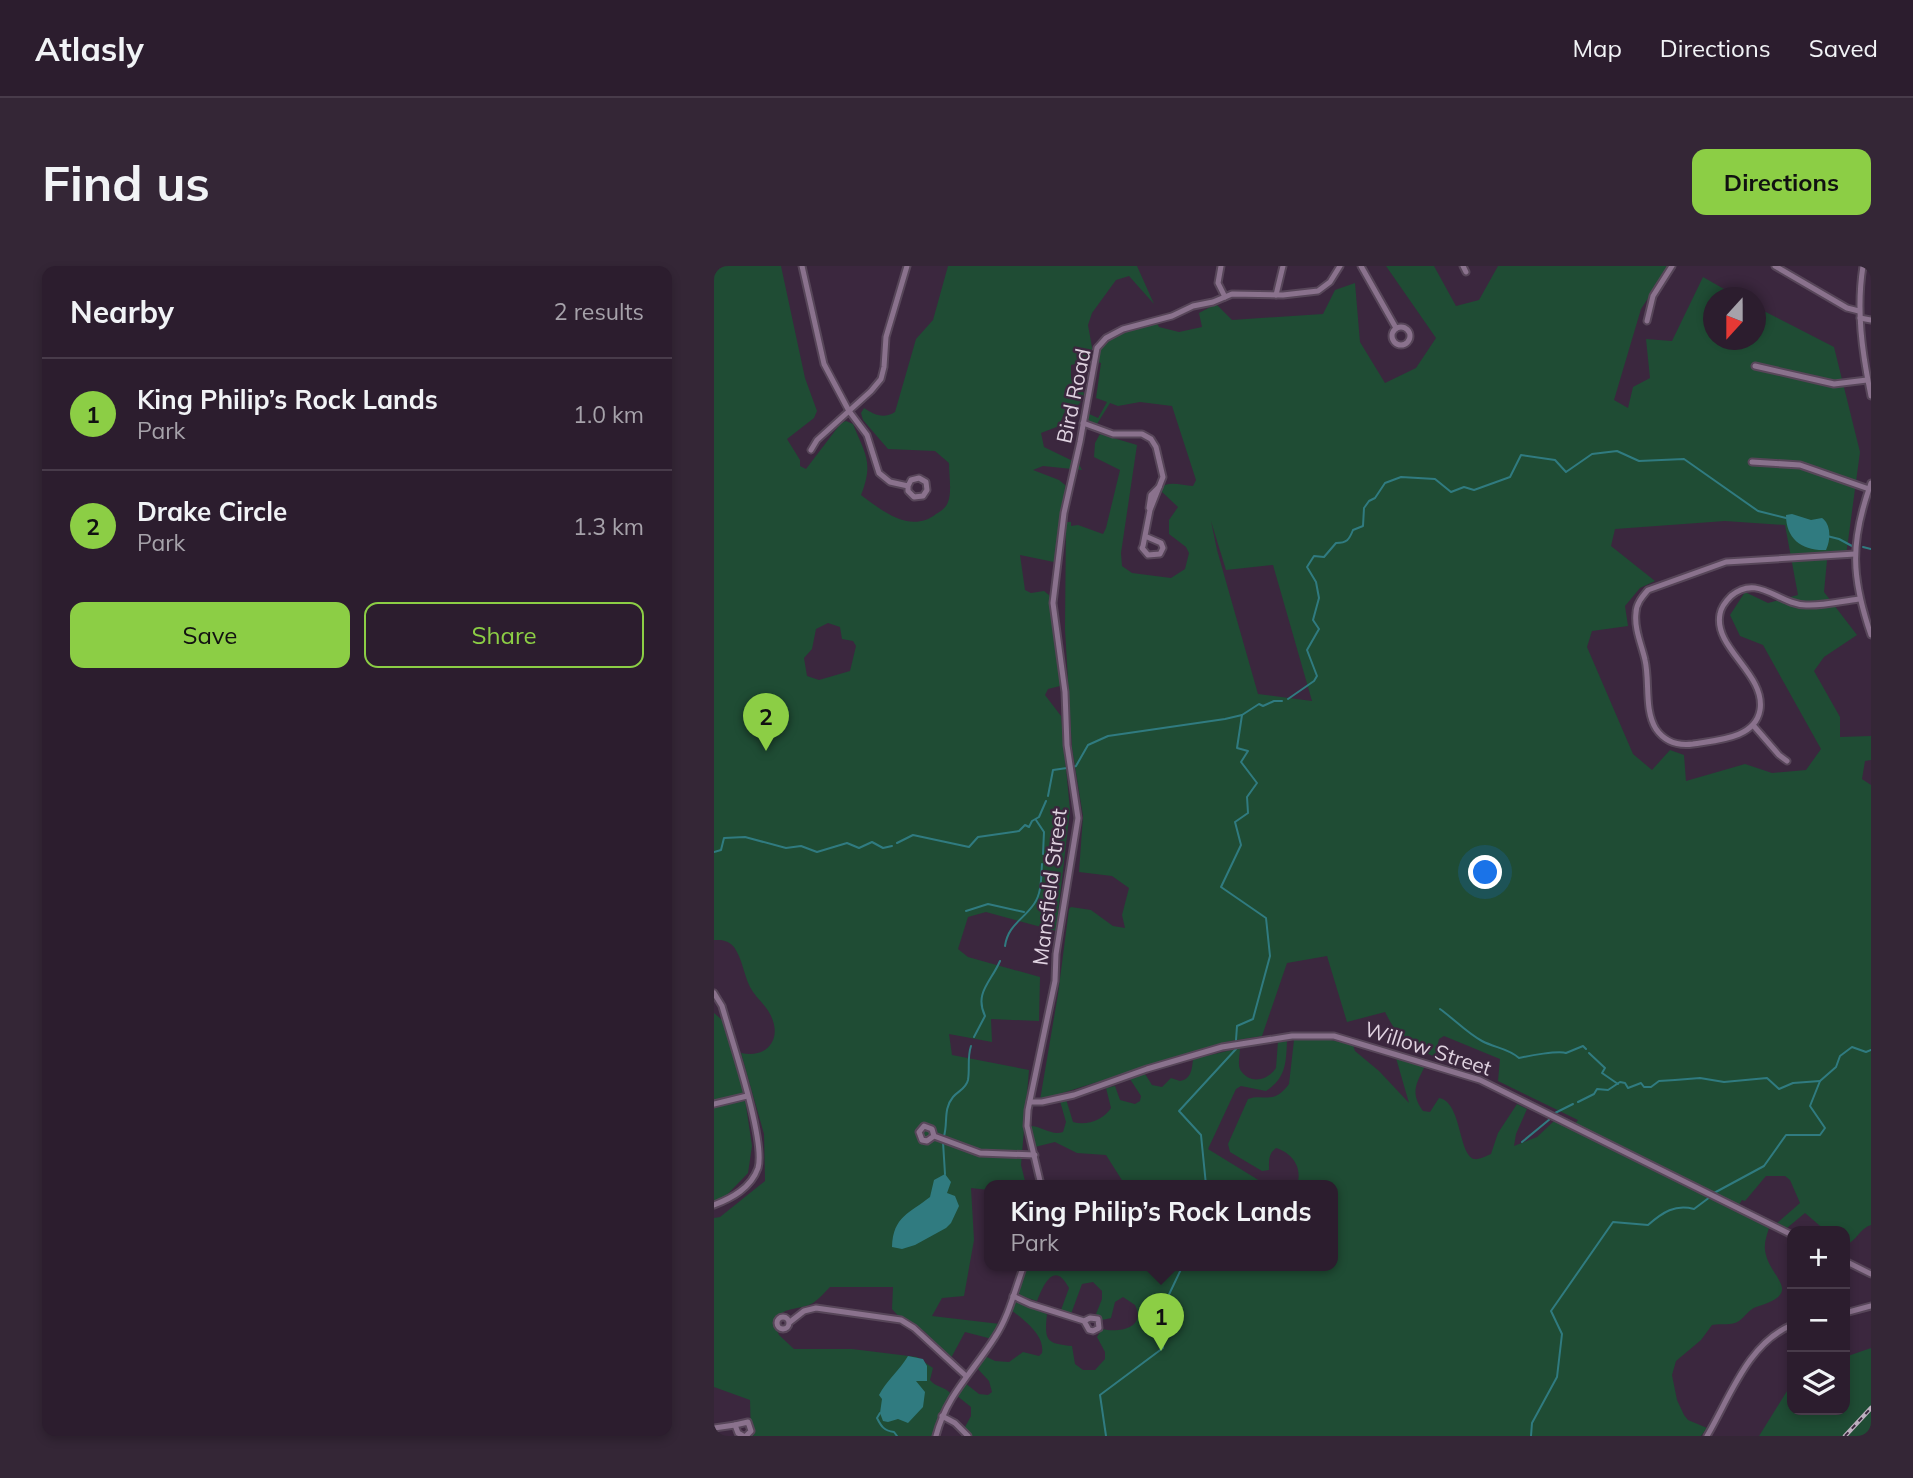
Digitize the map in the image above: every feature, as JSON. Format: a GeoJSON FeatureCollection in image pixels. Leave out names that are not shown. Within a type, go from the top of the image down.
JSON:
{"type":"FeatureCollection","features":[{"type":"Feature","properties":{"kind":"street"},"geometry":{"type":"LineString","coordinates":[[802,266],[821,356],[849,411],[867,435],[879,473],[890,482],[908,486]]}},
{"type":"Feature","properties":{"kind":"street"},"geometry":{"type":"LineString","coordinates":[[811,450],[817,440],[881,379],[886,337],[907,266]]}},
{"type":"Feature","properties":{"kind":"street"},"geometry":{"type":"LineString","coordinates":[[1221,266],[1219,285],[1225,297]]}},
{"type":"Feature","properties":{"kind":"street"},"geometry":{"type":"LineString","coordinates":[[1276,295],[1283,266]]}},
{"type":"Feature","properties":{"kind":"street","name":"Bird Road"},"geometry":{"type":"LineString","coordinates":[[1054,589],[1063,513],[1099,344],[1123,329],[1240,293],[1276,295],[1318,291],[1330,282],[1340,266]]}},
{"type":"Feature","properties":{"kind":"street"},"geometry":{"type":"LineString","coordinates":[[1362,266],[1396,328]]}},
{"type":"Feature","properties":{"kind":"street"},"geometry":{"type":"LineString","coordinates":[[1647,321],[1653,296],[1672,266]]}},
{"type":"Feature","properties":{"kind":"street"},"geometry":{"type":"LineString","coordinates":[[1775,266],[1871,320]]}},
{"type":"Feature","properties":{"kind":"street"},"geometry":{"type":"LineString","coordinates":[[1863,266],[1859,315],[1871,396]]}},
{"type":"Feature","properties":{"kind":"street"},"geometry":{"type":"LineString","coordinates":[[1755,366],[1834,384],[1867,380]]}},
{"type":"Feature","properties":{"kind":"street"},"geometry":{"type":"LineString","coordinates":[[1083,423],[1108,433],[1136,433],[1151,439],[1157,449],[1163,472],[1159,487],[1151,495],[1145,536]]}},
{"type":"Feature","properties":{"kind":"street"},"geometry":{"type":"LineString","coordinates":[[1752,462],[1800,466],[1870,486],[1858,530],[1855,554],[1859,599],[1871,635]]}},
{"type":"Feature","properties":{"kind":"street"},"geometry":{"type":"LineString","coordinates":[[1855,554],[1726,562],[1654,587],[1640,601],[1636,620],[1647,667],[1652,719],[1658,732],[1669,741],[1686,745],[1739,734],[1753,725],[1760,707],[1758,690],[1720,628],[1720,614],[1727,600],[1735,593],[1752,587],[1764,589],[1804,605],[1859,599]]}},
{"type":"Feature","properties":{"kind":"street","name":"Mansfield Street"},"geometry":{"type":"LineString","coordinates":[[1040,1180],[1027,1126],[1055,981],[1057,944],[1078,818],[1055,627],[1054,589]]}},
{"type":"Feature","properties":{"kind":"street"},"geometry":{"type":"LineString","coordinates":[[1753,725],[1787,761]]}},
{"type":"Feature","properties":{"kind":"street"},"geometry":{"type":"LineString","coordinates":[[714,993],[723,1006],[760,1154],[757,1170],[747,1186],[730,1199],[714,1205]]}},
{"type":"Feature","properties":{"kind":"street","name":"Willow Street"},"geometry":{"type":"LineString","coordinates":[[1030,1102],[1073,1095],[1222,1047],[1303,1035],[1334,1035],[1480,1080],[1787,1233]]}},
{"type":"Feature","properties":{"kind":"street"},"geometry":{"type":"LineString","coordinates":[[714,1104],[747,1096]]}},
{"type":"Feature","properties":{"kind":"street"},"geometry":{"type":"LineString","coordinates":[[934,1136],[980,1153],[1035,1155]]}},
{"type":"Feature","properties":{"kind":"street"},"geometry":{"type":"LineString","coordinates":[[1850,1264],[1871,1274]]}},
{"type":"Feature","properties":{"kind":"street"},"geometry":{"type":"LineString","coordinates":[[936,1436],[948,1401],[996,1337],[1022,1271]]}},
{"type":"Feature","properties":{"kind":"street"},"geometry":{"type":"LineString","coordinates":[[1013,1296],[1084,1321]]}},
{"type":"Feature","properties":{"kind":"street"},"geometry":{"type":"LineString","coordinates":[[1850,1312],[1871,1306]]}},
{"type":"Feature","properties":{"kind":"street"},"geometry":{"type":"LineString","coordinates":[[790,1322],[807,1310],[817,1307],[898,1319],[914,1328],[966,1376]]}},
{"type":"Feature","properties":{"kind":"street"},"geometry":{"type":"LineString","coordinates":[[1707,1436],[1755,1353],[1767,1340],[1787,1328]]}},
{"type":"Feature","properties":{"kind":"street"},"geometry":{"type":"LineString","coordinates":[[942,1416],[955,1423],[968,1436]]}},
{"type":"Feature","properties":{"kind":"street"},"geometry":{"type":"LineString","coordinates":[[714,1428],[748,1422],[751,1431],[744,1436],[738,1433],[735,1425]]}},
{"type":"Feature","properties":{"kind":"shaded area"},"geometry":{"type":"Polygon","coordinates":[[[714,266],[781,266],[805,378],[817,411],[814,418],[787,439],[800,460],[800,466],[806,469],[841,423],[846,421],[853,424],[867,466],[861,495],[897,518],[917,522],[926,520],[947,504],[950,488],[949,463],[935,451],[888,449],[863,420],[861,413],[864,408],[879,415],[895,412],[916,339],[933,320],[948,266],[1137,266],[1154,304],[1129,276],[1116,280],[1092,313],[1088,325],[1093,353],[1084,362],[1071,365],[1071,378],[1084,393],[1082,400],[1075,408],[1064,413],[1059,426],[1041,433],[1044,447],[1079,464],[1082,470],[1043,466],[1033,470],[1059,480],[1070,489],[1054,562],[1020,555],[1025,590],[1031,593],[1044,591],[1049,595],[1060,686],[1048,689],[1045,695],[1061,716],[1070,810],[1056,931],[986,912],[968,917],[958,949],[968,957],[1040,977],[1039,1021],[991,1019],[992,1042],[949,1034],[952,1055],[1029,1070],[1021,1165],[1025,1180],[984,1180],[984,1189],[971,1188],[974,1240],[964,1296],[942,1298],[932,1316],[1000,1324],[992,1339],[965,1332],[951,1358],[924,1331],[901,1319],[892,1309],[893,1287],[830,1287],[813,1303],[781,1313],[774,1323],[779,1335],[794,1349],[852,1349],[917,1357],[933,1368],[930,1380],[951,1394],[936,1436],[751,1436],[750,1400],[714,1387],[714,1218],[720,1217],[765,1181],[764,1134],[741,1053],[759,1053],[765,1050],[774,1038],[775,1031],[770,1014],[750,987],[734,947],[722,940],[714,940],[714,266]],[[828,623],[816,629],[812,649],[804,658],[807,676],[819,680],[850,671],[856,646],[853,641],[842,639],[840,627],[828,623]]]}},
{"type":"Feature","properties":{"kind":"shaded area"},"geometry":{"type":"Polygon","coordinates":[[[1386,266],[1434,266],[1456,306],[1479,300],[1498,266],[1669,266],[1641,309],[1614,400],[1628,408],[1633,387],[1650,378],[1646,339],[1672,341],[1703,277],[1720,287],[1703,287],[1703,350],[1766,350],[1766,312],[1834,347],[1860,452],[1846,556],[1827,560],[1824,592],[1857,635],[1824,657],[1814,671],[1840,717],[1840,737],[1871,736],[1871,760],[1865,761],[1862,779],[1871,785],[1871,1225],[1850,1242],[1850,1226],[1820,1226],[1805,1213],[1787,1228],[1777,1223],[1800,1203],[1790,1180],[1785,1176],[1766,1176],[1739,1205],[1575,1124],[1578,1120],[1498,1081],[1500,1059],[1444,1036],[1439,1039],[1436,1052],[1441,1060],[1402,1037],[1385,1012],[1347,1022],[1327,956],[1287,963],[1262,1036],[1225,1042],[1040,1100],[1069,909],[1091,910],[1113,926],[1125,928],[1122,915],[1129,888],[1112,876],[1079,872],[1083,816],[1072,748],[1065,629],[1066,522],[1071,522],[1071,526],[1078,525],[1103,534],[1120,470],[1094,457],[1095,443],[1100,434],[1137,445],[1121,553],[1122,566],[1132,573],[1171,578],[1185,569],[1189,553],[1186,547],[1169,534],[1169,520],[1178,507],[1160,488],[1171,484],[1193,486],[1196,480],[1172,406],[1140,402],[1118,406],[1110,403],[1097,424],[1087,420],[1087,413],[1098,418],[1107,402],[1096,398],[1101,363],[1096,362],[1099,352],[1118,333],[1156,321],[1159,327],[1179,332],[1202,327],[1199,313],[1216,304],[1232,320],[1323,314],[1335,290],[1355,283],[1360,342],[1385,383],[1416,368],[1436,338],[1386,266]],[[1211,521],[1258,694],[1312,701],[1273,565],[1226,570],[1211,521]],[[1725,521],[1615,529],[1611,546],[1655,581],[1640,588],[1625,606],[1628,626],[1592,631],[1587,647],[1633,754],[1652,770],[1670,750],[1684,755],[1686,781],[1745,764],[1772,773],[1806,770],[1821,749],[1763,645],[1740,636],[1730,615],[1745,592],[1768,603],[1798,595],[1785,525],[1725,521]]]}},
{"type":"Feature","properties":{"kind":"shaded area"},"geometry":{"type":"Polygon","coordinates":[[[1792,514],[1811,520],[1822,518],[1825,521],[1829,532],[1826,550],[1803,546],[1792,537],[1786,515],[1792,514]]]}},
{"type":"Feature","properties":{"kind":"shaded area"},"geometry":{"type":"Polygon","coordinates":[[[714,1013],[722,1020],[744,1092],[752,1146],[748,1173],[722,1200],[714,1203],[714,1013]]]}},
{"type":"Feature","properties":{"kind":"shaded area"},"geometry":{"type":"Polygon","coordinates":[[[1322,1038],[1353,1045],[1355,1051],[1379,1071],[1409,1103],[1396,1058],[1425,1066],[1416,1088],[1419,1105],[1423,1111],[1430,1112],[1439,1098],[1446,1102],[1456,1118],[1465,1148],[1474,1159],[1491,1154],[1498,1133],[1517,1104],[1527,1109],[1514,1146],[1537,1137],[1554,1121],[1769,1228],[1765,1250],[1782,1290],[1779,1296],[1753,1308],[1736,1323],[1712,1325],[1701,1340],[1676,1361],[1672,1375],[1677,1400],[1688,1420],[1707,1428],[1701,1436],[971,1436],[965,1427],[971,1416],[971,1407],[956,1395],[965,1383],[979,1394],[988,1395],[992,1392],[989,1381],[977,1368],[988,1353],[987,1357],[995,1361],[1009,1362],[1023,1352],[1039,1356],[1042,1353],[1037,1334],[1011,1310],[1016,1301],[1047,1314],[1047,1336],[1057,1344],[1072,1346],[1075,1364],[1083,1370],[1095,1370],[1105,1359],[1105,1352],[1097,1337],[1102,1329],[1123,1329],[1134,1324],[1137,1319],[1135,1305],[1123,1297],[1115,1302],[1111,1318],[1102,1320],[1096,1314],[1102,1291],[1093,1282],[1082,1284],[1071,1314],[1061,1310],[1069,1288],[1059,1276],[1050,1278],[1037,1301],[1021,1296],[1018,1292],[1026,1271],[1338,1271],[1338,1180],[1298,1180],[1295,1162],[1276,1148],[1270,1158],[1269,1170],[1262,1171],[1230,1152],[1228,1144],[1248,1099],[1273,1097],[1289,1084],[1294,1040],[1322,1038]]]}},
{"type":"Feature","properties":{"kind":"shaded area"},"geometry":{"type":"Polygon","coordinates":[[[1278,1041],[1287,1041],[1285,1063],[1278,1081],[1266,1091],[1241,1086],[1236,1089],[1208,1149],[1258,1180],[1122,1180],[1106,1155],[1077,1153],[1055,1142],[1035,1147],[1030,1126],[1054,1133],[1063,1132],[1066,1122],[1060,1101],[1066,1099],[1073,1122],[1094,1121],[1104,1116],[1111,1108],[1106,1088],[1115,1086],[1120,1100],[1135,1104],[1140,1101],[1141,1096],[1130,1079],[1145,1074],[1152,1085],[1162,1087],[1171,1078],[1180,1081],[1187,1078],[1193,1059],[1240,1048],[1241,1071],[1250,1078],[1264,1078],[1276,1068],[1278,1041]]]}},
{"type":"Feature","properties":{"kind":"shaded area"},"geometry":{"type":"Polygon","coordinates":[[[945,1174],[951,1182],[947,1193],[955,1196],[959,1206],[951,1223],[915,1245],[902,1249],[892,1247],[899,1222],[930,1197],[934,1180],[945,1174]]]}},
{"type":"Feature","properties":{"kind":"shaded area"},"geometry":{"type":"Polygon","coordinates":[[[1871,1348],[1871,1436],[1759,1436],[1787,1391],[1787,1415],[1850,1415],[1850,1355],[1871,1348]]]}},
{"type":"Feature","properties":{"kind":"shaded area"},"geometry":{"type":"Polygon","coordinates":[[[908,1356],[923,1359],[927,1366],[927,1381],[916,1381],[925,1392],[923,1407],[908,1423],[898,1419],[883,1421],[880,1413],[882,1399],[879,1395],[908,1356]]]}},
{"type":"Feature","properties":{"kind":"waterway"},"geometry":{"type":"LineString","coordinates":[[1288,699],[1317,676],[1307,650],[1319,629],[1313,620],[1319,598],[1316,582],[1307,567],[1314,556],[1324,557],[1336,543],[1345,542],[1353,530],[1363,526],[1364,508],[1369,501],[1375,498],[1385,483],[1401,477],[1435,479],[1451,492],[1464,487],[1474,490],[1510,477],[1521,455],[1555,460],[1566,472],[1592,454],[1617,451],[1639,461],[1684,459],[1758,511],[1786,518]]}},
{"type":"Feature","properties":{"kind":"waterway"},"geometry":{"type":"LineString","coordinates":[[1827,536],[1852,546]]}},
{"type":"Feature","properties":{"kind":"waterway"},"geometry":{"type":"LineString","coordinates":[[1863,547],[1871,549]]}},
{"type":"Feature","properties":{"kind":"waterway"},"geometry":{"type":"LineString","coordinates":[[1073,767],[1088,745],[1108,736],[1225,719],[1242,715],[1259,704],[1263,706],[1282,701]]}},
{"type":"Feature","properties":{"kind":"waterway"},"geometry":{"type":"LineString","coordinates":[[1236,1040],[1237,1026],[1253,1019],[1270,956],[1266,918],[1221,887],[1241,845],[1235,822],[1248,813],[1247,797],[1257,783],[1241,762],[1248,751],[1237,748],[1242,715]]}},
{"type":"Feature","properties":{"kind":"waterway"},"geometry":{"type":"LineString","coordinates":[[1048,796],[1053,770],[1067,768]]}},
{"type":"Feature","properties":{"kind":"waterway"},"geometry":{"type":"LineString","coordinates":[[897,843],[913,835],[969,847],[978,837],[1019,831],[1025,825],[1029,827],[1032,821],[1039,817],[1046,801]]}},
{"type":"Feature","properties":{"kind":"waterway"},"geometry":{"type":"LineString","coordinates":[[1036,820],[1044,832],[1043,854]]}},
{"type":"Feature","properties":{"kind":"waterway"},"geometry":{"type":"LineString","coordinates":[[714,852],[721,850],[724,838],[745,837],[786,848],[801,846],[817,852],[847,843],[859,848],[872,842],[883,848],[892,846]]}},
{"type":"Feature","properties":{"kind":"waterway"},"geometry":{"type":"LineString","coordinates":[[1005,946],[1009,933],[1037,900],[1042,864]]}},
{"type":"Feature","properties":{"kind":"waterway"},"geometry":{"type":"LineString","coordinates":[[966,911],[988,904],[1024,912]]}},
{"type":"Feature","properties":{"kind":"waterway"},"geometry":{"type":"LineString","coordinates":[[974,1037],[985,1016],[981,1001],[985,988],[1000,961]]}},
{"type":"Feature","properties":{"kind":"waterway"},"geometry":{"type":"LineString","coordinates":[[1440,1009],[1476,1038],[1519,1058],[1566,1053],[1583,1046],[1586,1049]]}},
{"type":"Feature","properties":{"kind":"waterway"},"geometry":{"type":"LineString","coordinates":[[944,1136],[950,1102],[966,1086],[968,1080],[971,1046]]}},
{"type":"Feature","properties":{"kind":"waterway"},"geometry":{"type":"LineString","coordinates":[[1714,1193],[1764,1166],[1786,1135],[1820,1135],[1825,1128],[1810,1106],[1820,1081],[1836,1067],[1840,1056],[1852,1047],[1866,1052],[1871,1050]]}},
{"type":"Feature","properties":{"kind":"waterway"},"geometry":{"type":"LineString","coordinates":[[1206,1180],[1201,1135],[1179,1111],[1236,1049]]}},
{"type":"Feature","properties":{"kind":"waterway"},"geometry":{"type":"LineString","coordinates":[[1589,1053],[1605,1068],[1602,1073],[1618,1084]]}},
{"type":"Feature","properties":{"kind":"waterway"},"geometry":{"type":"LineString","coordinates":[[1578,1102],[1594,1094],[1597,1089],[1608,1090],[1620,1082],[1625,1083],[1628,1088],[1641,1083],[1644,1087],[1651,1087],[1659,1081],[1700,1078],[1724,1082],[1767,1078],[1779,1089],[1793,1083],[1820,1081]]}},
{"type":"Feature","properties":{"kind":"waterway"},"geometry":{"type":"LineString","coordinates":[[1555,1113],[1573,1104]]}},
{"type":"Feature","properties":{"kind":"waterway"},"geometry":{"type":"LineString","coordinates":[[1522,1142],[1550,1119]]}},
{"type":"Feature","properties":{"kind":"waterway"},"geometry":{"type":"LineString","coordinates":[[943,1142],[945,1174]]}},
{"type":"Feature","properties":{"kind":"waterway"},"geometry":{"type":"LineString","coordinates":[[1531,1436],[1532,1423],[1557,1377],[1562,1334],[1551,1311],[1613,1222],[1648,1225],[1670,1210],[1694,1209],[1710,1197]]}},
{"type":"Feature","properties":{"kind":"waterway"},"geometry":{"type":"LineString","coordinates":[[1106,1436],[1100,1395],[1163,1348],[1164,1305],[1180,1271]]}},
{"type":"Feature","properties":{"kind":"waterway"},"geometry":{"type":"LineString","coordinates":[[880,1413],[877,1418],[882,1426],[897,1436]]}},
{"type":"Feature","properties":{"kind":"railway"},"geometry":{"type":"LineString","coordinates":[[1845,1436],[1871,1408]]}},
{"type":"Feature","properties":{"kind":"place","name":"Drake Circle"},"geometry":{"type":"Point","coordinates":[766,751]}},
{"type":"Feature","properties":{"kind":"place","name":"King Philip’s Rock Lands"},"geometry":{"type":"Point","coordinates":[1161,1351]}}]}
